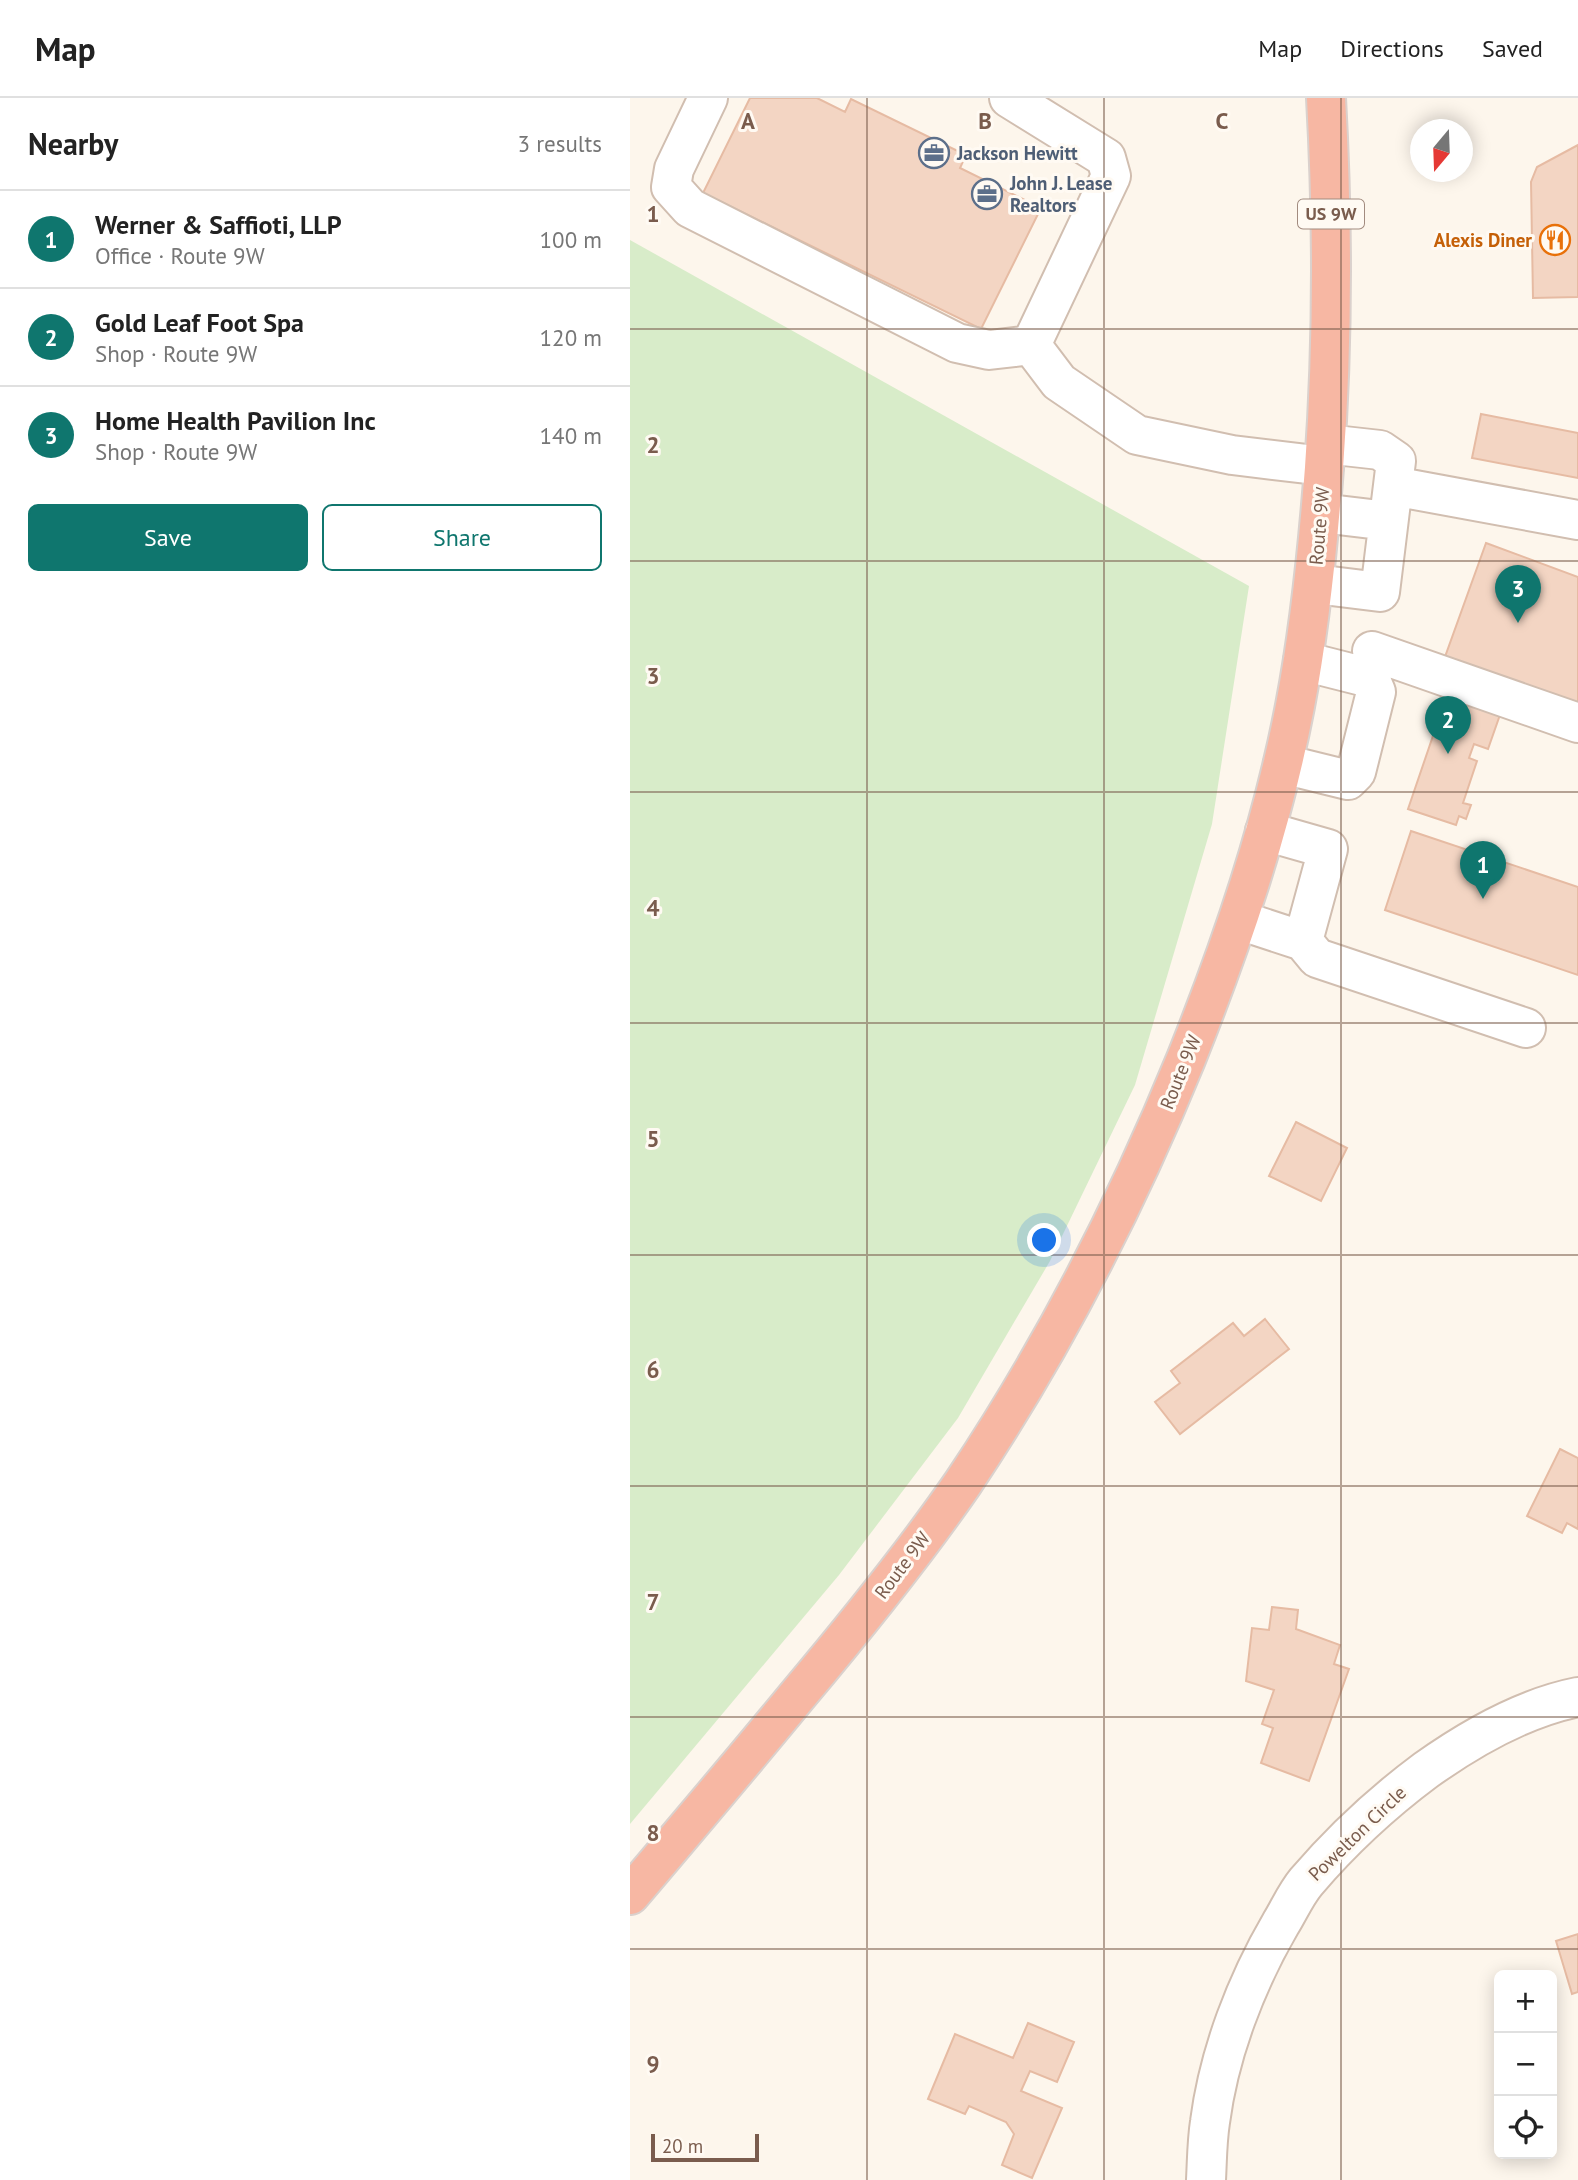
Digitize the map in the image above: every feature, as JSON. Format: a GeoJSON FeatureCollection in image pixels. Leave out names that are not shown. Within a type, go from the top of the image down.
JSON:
{"type":"FeatureCollection","features":[{"type":"Feature","properties":{"kind":"highway"},"geometry":{"type":"LineString","coordinates":[[1311,98],[1329,142]]}},
{"type":"Feature","properties":{"kind":"highway","name":"Route 9W"},"geometry":{"type":"LineString","coordinates":[[630,1895],[849,1634],[963,1482],[1023,1387],[1091,1265],[1152,1139],[1198,1029],[1239,920],[1283,764],[1303,661],[1314,584],[1325,455],[1333,286],[1326,98]]}},
{"type":"Feature","properties":{"kind":"street"},"geometry":{"type":"LineString","coordinates":[[708,98],[674,169],[671,187],[690,208],[957,343],[989,351],[1031,345]]}},
{"type":"Feature","properties":{"kind":"street"},"geometry":{"type":"LineString","coordinates":[[1009,98],[1106,158],[1111,176],[1031,345]]}},
{"type":"Feature","properties":{"kind":"street"},"geometry":{"type":"LineString","coordinates":[[1031,345],[1059,382],[1137,435],[1232,455],[1325,455],[1380,450],[1396,461],[1371,665],[1376,692],[1356,772],[1348,780],[1283,764]]}},
{"type":"Feature","properties":{"kind":"street"},"geometry":{"type":"LineString","coordinates":[[1321,513],[1390,503],[1578,520]]}},
{"type":"Feature","properties":{"kind":"street"},"geometry":{"type":"LineString","coordinates":[[1314,584],[1380,592]]}},
{"type":"Feature","properties":{"kind":"street"},"geometry":{"type":"LineString","coordinates":[[1303,661],[1371,665],[1578,723]]}},
{"type":"Feature","properties":{"kind":"street"},"geometry":{"type":"LineString","coordinates":[[1265,831],[1328,849],[1303,941]]}},
{"type":"Feature","properties":{"kind":"street"},"geometry":{"type":"LineString","coordinates":[[1239,920],[1303,941],[1317,958],[1526,1028]]}},
{"type":"Feature","properties":{"kind":"street","name":"Powelton Circle"},"geometry":{"type":"LineString","coordinates":[[1206,2180],[1210,2121],[1222,2060],[1243,2002],[1269,1944],[1305,1884],[1353,1833],[1401,1789],[1452,1752],[1504,1723],[1559,1701],[1578,1697]]}},
{"type":"Feature","properties":{"kind":"green space"},"geometry":{"type":"Polygon","coordinates":[[[630,240],[1249,586],[1212,824],[1135,1085],[1050,1261],[958,1418],[839,1575],[630,1824],[630,240]]]}},
{"type":"Feature","properties":{"kind":"building"},"geometry":{"type":"Polygon","coordinates":[[[750,98],[817,98],[845,112],[851,99],[966,155],[960,168],[1041,208],[981,329],[703,193],[750,98]]]}},
{"type":"Feature","properties":{"kind":"building","name":"Alexis Diner"},"geometry":{"type":"Polygon","coordinates":[[[1578,145],[1578,297],[1533,298],[1531,182],[1537,167],[1578,145]]]}},
{"type":"Feature","properties":{"kind":"building"},"geometry":{"type":"Polygon","coordinates":[[[1481,414],[1578,433],[1578,478],[1472,458],[1481,414]]]}},
{"type":"Feature","properties":{"kind":"building"},"geometry":{"type":"Polygon","coordinates":[[[1486,543],[1578,577],[1578,715],[1441,668],[1486,543]]]}},
{"type":"Feature","properties":{"kind":"building"},"geometry":{"type":"Polygon","coordinates":[[[1449,689],[1502,709],[1488,749],[1474,744],[1469,758],[1477,761],[1463,803],[1471,805],[1466,819],[1459,816],[1456,825],[1408,809],[1449,689]]]}},
{"type":"Feature","properties":{"kind":"building"},"geometry":{"type":"Polygon","coordinates":[[[1411,831],[1578,887],[1578,975],[1385,910],[1411,831]]]}},
{"type":"Feature","properties":{"kind":"building"},"geometry":{"type":"Polygon","coordinates":[[[1296,1122],[1347,1148],[1321,1201],[1269,1176],[1296,1122]]]}},
{"type":"Feature","properties":{"kind":"building"},"geometry":{"type":"Polygon","coordinates":[[[1265,1319],[1289,1349],[1180,1434],[1155,1402],[1180,1383],[1171,1371],[1233,1323],[1244,1336],[1265,1319]]]}},
{"type":"Feature","properties":{"kind":"building"},"geometry":{"type":"Polygon","coordinates":[[[1560,1449],[1578,1458],[1578,1529],[1567,1523],[1562,1533],[1527,1516],[1560,1449]]]}},
{"type":"Feature","properties":{"kind":"building"},"geometry":{"type":"Polygon","coordinates":[[[1272,1607],[1298,1610],[1296,1629],[1340,1645],[1334,1664],[1349,1669],[1309,1781],[1261,1763],[1273,1728],[1262,1724],[1274,1690],[1246,1681],[1252,1628],[1269,1630],[1272,1607]]]}},
{"type":"Feature","properties":{"kind":"building"},"geometry":{"type":"Polygon","coordinates":[[[1578,1934],[1578,1992],[1572,1994],[1556,1941],[1578,1934]]]}},
{"type":"Feature","properties":{"kind":"building"},"geometry":{"type":"Polygon","coordinates":[[[1028,2023],[1074,2042],[1057,2082],[1030,2071],[1021,2091],[1062,2108],[1032,2178],[1002,2165],[1014,2134],[1006,2122],[969,2106],[965,2114],[928,2099],[955,2034],[1013,2058],[1028,2023]]]}},
{"type":"Feature","properties":{"kind":"place","name":"Jackson Hewitt"},"geometry":{"type":"Point","coordinates":[934,153]}},
{"type":"Feature","properties":{"kind":"place","name":"John J. Lease Realtors"},"geometry":{"type":"Point","coordinates":[987,194]}},
{"type":"Feature","properties":{"kind":"place","name":"Alexis Diner"},"geometry":{"type":"Point","coordinates":[1555,240]}},
{"type":"Feature","properties":{"kind":"place","name":"Home Health Pavilion Inc"},"geometry":{"type":"Point","coordinates":[1518,623]}},
{"type":"Feature","properties":{"kind":"place","name":"Gold Leaf Foot Spa"},"geometry":{"type":"Point","coordinates":[1448,754]}},
{"type":"Feature","properties":{"kind":"place","name":"Werner & Saffioti, LLP"},"geometry":{"type":"Point","coordinates":[1483,899]}}]}
